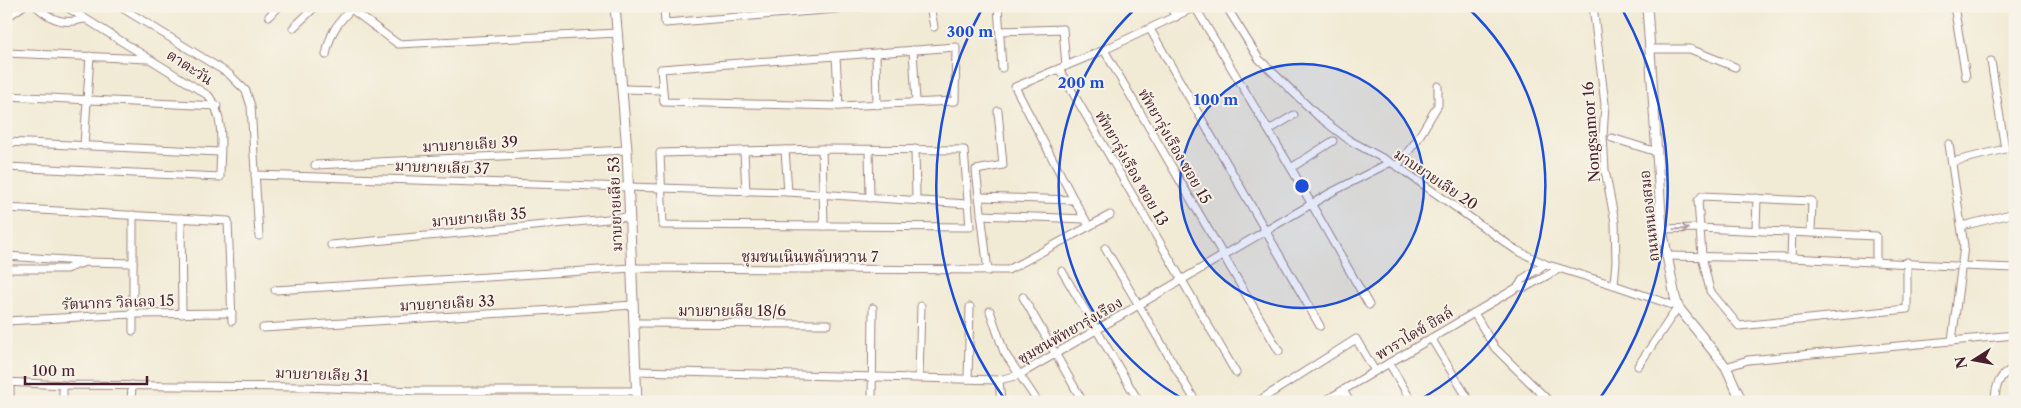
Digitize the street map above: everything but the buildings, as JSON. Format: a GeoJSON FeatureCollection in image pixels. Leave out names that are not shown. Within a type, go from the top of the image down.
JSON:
{"type":"FeatureCollection","features":[{"type":"Feature","properties":{"kind":"street"},"geometry":{"type":"LineString","coordinates":[[6,18],[23,6]]}},
{"type":"Feature","properties":{"kind":"street"},"geometry":{"type":"LineString","coordinates":[[36,6],[44,14],[60,22],[74,22],[84,19]]}},
{"type":"Feature","properties":{"kind":"street","name":"ตาตะวัน"},"geometry":{"type":"LineString","coordinates":[[6,167],[220,177],[220,121],[217,106],[209,96],[65,6]]}},
{"type":"Feature","properties":{"kind":"street"},"geometry":{"type":"LineString","coordinates":[[119,6],[229,74],[246,91],[251,106],[259,236]]}},
{"type":"Feature","properties":{"kind":"street"},"geometry":{"type":"LineString","coordinates":[[269,16],[280,6]]}},
{"type":"Feature","properties":{"kind":"street"},"geometry":{"type":"LineString","coordinates":[[293,28],[316,6]]}},
{"type":"Feature","properties":{"kind":"street","name":"มาบยายเลีย 53"},"geometry":{"type":"LineString","coordinates":[[616,6],[627,150],[637,402]]}},
{"type":"Feature","properties":{"kind":"street"},"geometry":{"type":"LineString","coordinates":[[664,6],[665,23],[874,6]]}},
{"type":"Feature","properties":{"kind":"street"},"geometry":{"type":"LineString","coordinates":[[930,6],[934,27]]}},
{"type":"Feature","properties":{"kind":"street"},"geometry":{"type":"LineString","coordinates":[[998,6],[1002,68]]}},
{"type":"Feature","properties":{"kind":"street"},"geometry":{"type":"LineString","coordinates":[[1170,6],[1176,17]]}},
{"type":"Feature","properties":{"kind":"street","name":"มาบยายเลีย 20"},"geometry":{"type":"LineString","coordinates":[[1226,6],[1259,59],[1319,117],[1349,140],[1397,166],[1513,249],[1559,269],[1678,307]]}},
{"type":"Feature","properties":{"kind":"street","name":"Nongsamor 16"},"geometry":{"type":"LineString","coordinates":[[1593,6],[1605,104],[1603,136],[1605,170],[1615,222],[1616,261],[1614,285]]}},
{"type":"Feature","properties":{"kind":"street","name":"ถนนหนองสมอ"},"geometry":{"type":"LineString","coordinates":[[1647,6],[1662,229],[1666,256],[1678,307],[1726,367],[1742,402]]}},
{"type":"Feature","properties":{"kind":"street"},"geometry":{"type":"LineString","coordinates":[[1954,6],[1966,77]]}},
{"type":"Feature","properties":{"kind":"street"},"geometry":{"type":"LineString","coordinates":[[1087,222],[1015,87],[1104,50],[1196,7],[1292,168],[1369,305]]}},
{"type":"Feature","properties":{"kind":"street"},"geometry":{"type":"LineString","coordinates":[[326,55],[330,36],[349,8],[398,44],[618,33]]}},
{"type":"Feature","properties":{"kind":"street"},"geometry":{"type":"LineString","coordinates":[[1150,29],[1320,326]]}},
{"type":"Feature","properties":{"kind":"street"},"geometry":{"type":"LineString","coordinates":[[1000,31],[1063,30],[1063,68]]}},
{"type":"Feature","properties":{"kind":"street"},"geometry":{"type":"LineString","coordinates":[[956,47],[955,101],[839,106],[664,102],[661,69],[836,58],[913,50],[956,47]]}},
{"type":"Feature","properties":{"kind":"street"},"geometry":{"type":"LineString","coordinates":[[1651,49],[1690,49],[1734,67]]}},
{"type":"Feature","properties":{"kind":"street"},"geometry":{"type":"LineString","coordinates":[[913,50],[916,102]]}},
{"type":"Feature","properties":{"kind":"street","name":"พัทยารุ่งเรือง ซอย 15"},"geometry":{"type":"LineString","coordinates":[[1104,50],[1279,351]]}},
{"type":"Feature","properties":{"kind":"street"},"geometry":{"type":"LineString","coordinates":[[6,53],[151,59]]}},
{"type":"Feature","properties":{"kind":"street"},"geometry":{"type":"LineString","coordinates":[[876,54],[877,105]]}},
{"type":"Feature","properties":{"kind":"street"},"geometry":{"type":"LineString","coordinates":[[84,146],[90,56]]}},
{"type":"Feature","properties":{"kind":"street"},"geometry":{"type":"LineString","coordinates":[[836,58],[839,106]]}},
{"type":"Feature","properties":{"kind":"street"},"geometry":{"type":"LineString","coordinates":[[1952,162],[2005,149],[1991,61]]}},
{"type":"Feature","properties":{"kind":"street","name":"พัทยารุ่งเรือง ซอย 13"},"geometry":{"type":"LineString","coordinates":[[1063,68],[1180,281],[1236,374]]}},
{"type":"Feature","properties":{"kind":"street"},"geometry":{"type":"LineString","coordinates":[[1397,166],[1417,140],[1438,104],[1438,86]]}},
{"type":"Feature","properties":{"kind":"street"},"geometry":{"type":"LineString","coordinates":[[623,90],[662,90]]}},
{"type":"Feature","properties":{"kind":"street"},"geometry":{"type":"LineString","coordinates":[[6,96],[217,106]]}},
{"type":"Feature","properties":{"kind":"street"},"geometry":{"type":"LineString","coordinates":[[988,271],[976,170],[1003,165],[998,112]]}},
{"type":"Feature","properties":{"kind":"street"},"geometry":{"type":"LineString","coordinates":[[1269,130],[1294,115]]}},
{"type":"Feature","properties":{"kind":"street"},"geometry":{"type":"LineString","coordinates":[[1612,138],[1656,152]]}},
{"type":"Feature","properties":{"kind":"street"},"geometry":{"type":"LineString","coordinates":[[6,142],[220,152]]}},
{"type":"Feature","properties":{"kind":"street"},"geometry":{"type":"LineString","coordinates":[[1292,168],[1333,142]]}},
{"type":"Feature","properties":{"kind":"street"},"geometry":{"type":"LineString","coordinates":[[1949,144],[1964,246],[1958,266],[1952,341]]}},
{"type":"Feature","properties":{"kind":"street"},"geometry":{"type":"LineString","coordinates":[[822,149],[824,226]]}},
{"type":"Feature","properties":{"kind":"street"},"geometry":{"type":"LineString","coordinates":[[915,149],[916,199]]}},
{"type":"Feature","properties":{"kind":"street","name":"มาบยายเลีย 39"},"geometry":{"type":"LineString","coordinates":[[315,165],[627,150]]}},
{"type":"Feature","properties":{"kind":"street"},"geometry":{"type":"LineString","coordinates":[[785,150],[788,192]]}},
{"type":"Feature","properties":{"kind":"street"},"geometry":{"type":"LineString","coordinates":[[785,150],[964,150],[970,227],[663,225],[660,153],[785,150]]}},
{"type":"Feature","properties":{"kind":"street"},"geometry":{"type":"LineString","coordinates":[[869,150],[870,198]]}},
{"type":"Feature","properties":{"kind":"street"},"geometry":{"type":"LineString","coordinates":[[744,151],[746,192]]}},
{"type":"Feature","properties":{"kind":"street","name":"ชุมชนพัทยารุ่งเรือง"},"geometry":{"type":"LineString","coordinates":[[636,371],[999,380],[1019,375],[1266,230],[1389,163]]}},
{"type":"Feature","properties":{"kind":"street","name":"มาบยายเลีย 37"},"geometry":{"type":"LineString","coordinates":[[255,175],[788,192],[870,198],[916,199],[967,204]]}},
{"type":"Feature","properties":{"kind":"street"},"geometry":{"type":"LineString","coordinates":[[1811,232],[1812,202],[1702,196],[1698,201],[1702,256],[1710,291],[1739,326],[1907,309],[1907,262]]}},
{"type":"Feature","properties":{"kind":"street"},"geometry":{"type":"LineString","coordinates":[[979,197],[1074,200]]}},
{"type":"Feature","properties":{"kind":"street"},"geometry":{"type":"LineString","coordinates":[[1756,230],[1758,198]]}},
{"type":"Feature","properties":{"kind":"street"},"geometry":{"type":"LineString","coordinates":[[6,208],[181,218],[182,314]]}},
{"type":"Feature","properties":{"kind":"street"},"geometry":{"type":"LineString","coordinates":[[1962,226],[2015,214]]}},
{"type":"Feature","properties":{"kind":"street"},"geometry":{"type":"LineString","coordinates":[[133,215],[133,331]]}},
{"type":"Feature","properties":{"kind":"street"},"geometry":{"type":"LineString","coordinates":[[981,215],[1087,222]]}},
{"type":"Feature","properties":{"kind":"street","name":"ชุมชนเนินพลับหวาน 7"},"geometry":{"type":"LineString","coordinates":[[275,290],[632,268],[1008,270],[1087,222],[1110,215]]}},
{"type":"Feature","properties":{"kind":"street","name":"มาบยายเลีย 35"},"geometry":{"type":"LineString","coordinates":[[330,245],[629,217]]}},
{"type":"Feature","properties":{"kind":"street","name":"รัตนากร วิลเลจ 15"},"geometry":{"type":"LineString","coordinates":[[6,321],[133,314],[232,317],[228,221],[181,218]]}},
{"type":"Feature","properties":{"kind":"street"},"geometry":{"type":"LineString","coordinates":[[1662,229],[1700,228],[1876,236],[1876,261]]}},
{"type":"Feature","properties":{"kind":"street"},"geometry":{"type":"LineString","coordinates":[[1791,258],[1792,232]]}},
{"type":"Feature","properties":{"kind":"street"},"geometry":{"type":"LineString","coordinates":[[1106,248],[1193,397]]}},
{"type":"Feature","properties":{"kind":"street"},"geometry":{"type":"LineString","coordinates":[[6,256],[85,262],[133,263]]}},
{"type":"Feature","properties":{"kind":"street"},"geometry":{"type":"LineString","coordinates":[[1666,256],[1791,258],[2015,268]]}},
{"type":"Feature","properties":{"kind":"street"},"geometry":{"type":"LineString","coordinates":[[6,269],[66,268],[85,262]]}},
{"type":"Feature","properties":{"kind":"street","name":"พาราไดซ์ ฮิลล์"},"geometry":{"type":"LineString","coordinates":[[1323,402],[1518,287],[1523,279],[1545,264]]}},
{"type":"Feature","properties":{"kind":"street","name":"พาราไดซ์ ฮิลล์"},"geometry":{"type":"LineString","coordinates":[[1518,287],[1526,287],[1559,269]]}},
{"type":"Feature","properties":{"kind":"street"},"geometry":{"type":"LineString","coordinates":[[1062,271],[1139,402]]}},
{"type":"Feature","properties":{"kind":"street"},"geometry":{"type":"LineString","coordinates":[[1023,297],[1083,402]]}},
{"type":"Feature","properties":{"kind":"street","name":"มาบยายเลีย 33"},"geometry":{"type":"LineString","coordinates":[[262,328],[634,305]]}},
{"type":"Feature","properties":{"kind":"street"},"geometry":{"type":"LineString","coordinates":[[920,378],[921,306]]}},
{"type":"Feature","properties":{"kind":"street"},"geometry":{"type":"LineString","coordinates":[[968,379],[970,307]]}},
{"type":"Feature","properties":{"kind":"street"},"geometry":{"type":"LineString","coordinates":[[1638,366],[1678,307]]}},
{"type":"Feature","properties":{"kind":"street"},"geometry":{"type":"LineString","coordinates":[[872,402],[874,308]]}},
{"type":"Feature","properties":{"kind":"street"},"geometry":{"type":"LineString","coordinates":[[990,311],[1004,352],[1038,402]]}},
{"type":"Feature","properties":{"kind":"street"},"geometry":{"type":"LineString","coordinates":[[1474,313],[1495,348],[1550,402]]}},
{"type":"Feature","properties":{"kind":"street","name":"มาบยายเลีย 18/6"},"geometry":{"type":"LineString","coordinates":[[635,323],[828,324]]}},
{"type":"Feature","properties":{"kind":"street"},"geometry":{"type":"LineString","coordinates":[[1726,367],[1748,360],[2015,335]]}},
{"type":"Feature","properties":{"kind":"street"},"geometry":{"type":"LineString","coordinates":[[1257,402],[1356,338],[1375,371]]}},
{"type":"Feature","properties":{"kind":"street"},"geometry":{"type":"LineString","coordinates":[[1431,338],[1470,402]]}},
{"type":"Feature","properties":{"kind":"street"},"geometry":{"type":"LineString","coordinates":[[1389,363],[1412,402]]}},
{"type":"Feature","properties":{"kind":"street"},"geometry":{"type":"LineString","coordinates":[[1995,402],[1995,389],[2004,374],[2015,369]]}},
{"type":"Feature","properties":{"kind":"street"},"geometry":{"type":"LineString","coordinates":[[999,380],[1000,402]]}},
{"type":"Feature","properties":{"kind":"street"},"geometry":{"type":"LineString","coordinates":[[8,382],[10,402]]}},
{"type":"Feature","properties":{"kind":"street","name":"มาบยายเลีย 31"},"geometry":{"type":"LineString","coordinates":[[8,382],[63,385],[303,387],[425,391],[637,391]]}},
{"type":"Feature","properties":{"kind":"street"},"geometry":{"type":"LineString","coordinates":[[63,385],[63,402]]}},
{"type":"Feature","properties":{"kind":"street"},"geometry":{"type":"LineString","coordinates":[[131,402],[132,386]]}},
{"type":"Feature","properties":{"kind":"street"},"geometry":{"type":"LineString","coordinates":[[1343,390],[1350,402]]}}]}
